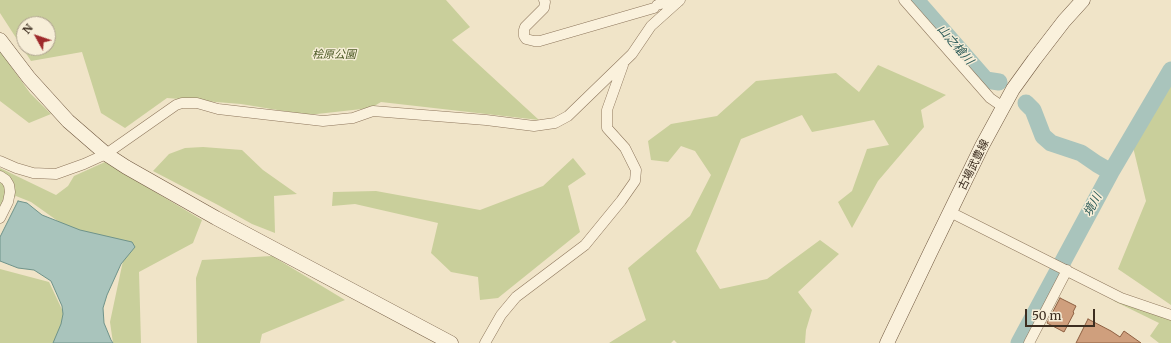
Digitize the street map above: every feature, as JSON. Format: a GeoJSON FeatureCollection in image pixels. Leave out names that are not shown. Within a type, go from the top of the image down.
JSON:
{"type":"FeatureCollection","features":[{"type":"Feature","properties":{"kind":"street"},"geometry":{"type":"LineString","coordinates":[[544,0],[544,8],[525,27],[524,30],[524,36],[526,39],[534,42],[657,4],[680,0]]}},
{"type":"Feature","properties":{"kind":"street"},"geometry":{"type":"LineString","coordinates":[[0,161],[33,173],[56,174],[106,154],[176,105],[182,103],[197,103],[218,109],[323,121],[353,118],[373,111],[486,120],[534,126],[555,123],[568,116],[632,54],[651,26],[680,0]]}},
{"type":"Feature","properties":{"kind":"street"},"geometry":{"type":"LineString","coordinates":[[904,0],[990,98],[1004,107]]}},
{"type":"Feature","properties":{"kind":"street","name":"古場武豊線"},"geometry":{"type":"LineString","coordinates":[[887,343],[982,146],[1013,89],[1064,21],[1083,0]]}},
{"type":"Feature","properties":{"kind":"street"},"geometry":{"type":"LineString","coordinates":[[651,26],[657,4]]}},
{"type":"Feature","properties":{"kind":"street"},"geometry":{"type":"LineString","coordinates":[[0,40],[29,78],[64,115],[106,154],[216,218],[450,343]]}},
{"type":"Feature","properties":{"kind":"street"},"geometry":{"type":"LineString","coordinates":[[485,343],[501,315],[516,297],[584,245],[636,182],[636,170],[625,148],[607,128],[607,110],[624,61]]}},
{"type":"Feature","properties":{"kind":"street"},"geometry":{"type":"LineString","coordinates":[[0,176],[6,180],[9,185],[10,192],[8,202],[0,218]]}},
{"type":"Feature","properties":{"kind":"street"},"geometry":{"type":"LineString","coordinates":[[950,212],[1121,298],[1171,315]]}},
{"type":"Feature","properties":{"kind":"street"},"geometry":{"type":"LineString","coordinates":[[1029,343],[1067,270]]}},
{"type":"Feature","properties":{"kind":"green space","name":"桧原公園"},"geometry":{"type":"Polygon","coordinates":[[[0,0],[446,0],[470,27],[452,40],[539,120],[381,102],[371,108],[308,115],[241,104],[167,98],[125,128],[101,113],[82,52],[31,61],[28,56],[56,56],[56,16],[16,16],[16,38],[0,13],[0,0]]]}},
{"type":"Feature","properties":{"kind":"green space"},"geometry":{"type":"Polygon","coordinates":[[[0,51],[30,93],[51,114],[29,123],[0,101],[0,51]]]}},
{"type":"Feature","properties":{"kind":"green space"},"geometry":{"type":"Polygon","coordinates":[[[878,65],[946,95],[921,110],[924,127],[878,181],[852,228],[838,202],[852,191],[867,149],[889,145],[874,120],[812,132],[802,115],[741,139],[696,251],[720,289],[767,279],[820,240],[839,254],[798,292],[812,310],[806,330],[805,343],[677,343],[674,340],[671,343],[609,343],[646,320],[628,268],[690,216],[711,175],[695,151],[681,146],[668,162],[651,160],[648,141],[671,124],[717,116],[756,81],[836,73],[859,92],[878,65]]]}},
{"type":"Feature","properties":{"kind":"green space"},"geometry":{"type":"Polygon","coordinates":[[[1171,76],[1171,305],[1118,269],[1146,201],[1133,147],[1171,76]]]}},
{"type":"Feature","properties":{"kind":"green space"},"geometry":{"type":"Polygon","coordinates":[[[203,147],[242,150],[263,170],[297,194],[274,196],[275,233],[252,224],[153,171],[169,154],[185,148],[203,147]]]}},
{"type":"Feature","properties":{"kind":"green space"},"geometry":{"type":"Polygon","coordinates":[[[573,158],[586,174],[568,186],[580,232],[498,298],[480,300],[478,277],[451,272],[431,253],[438,223],[355,204],[332,206],[333,192],[376,191],[480,210],[543,186],[573,158]]]}},
{"type":"Feature","properties":{"kind":"green space"},"geometry":{"type":"Polygon","coordinates":[[[105,162],[202,220],[193,243],[139,272],[141,343],[113,343],[110,322],[127,242],[69,229],[31,202],[16,196],[2,206],[0,211],[0,168],[56,195],[68,186],[74,176],[105,162]]]}},
{"type":"Feature","properties":{"kind":"green space"},"geometry":{"type":"Polygon","coordinates":[[[272,256],[345,300],[262,334],[260,343],[197,343],[196,278],[202,260],[272,256]]]}},
{"type":"Feature","properties":{"kind":"green space"},"geometry":{"type":"Polygon","coordinates":[[[0,269],[49,282],[67,320],[57,343],[0,343],[0,269]]]}},
{"type":"Feature","properties":{"kind":"green space"},"geometry":{"type":"Polygon","coordinates":[[[1115,300],[1171,320],[1171,343],[1159,343],[1150,336],[1159,323],[1114,301],[1115,300]]]}},
{"type":"Feature","properties":{"kind":"water"},"geometry":{"type":"Polygon","coordinates":[[[18,201],[27,203],[42,215],[80,230],[132,242],[135,247],[121,264],[107,295],[103,308],[104,323],[113,343],[53,343],[61,324],[63,314],[62,306],[51,281],[34,270],[18,268],[0,261],[0,237],[18,201]]]}},
{"type":"Feature","properties":{"kind":"building"},"geometry":{"type":"Polygon","coordinates":[[[1060,298],[1076,306],[1064,332],[1047,323],[1060,298]]]}},
{"type":"Feature","properties":{"kind":"building"},"geometry":{"type":"Polygon","coordinates":[[[1088,319],[1120,337],[1124,331],[1141,343],[1076,343],[1088,319]]]}},
{"type":"Feature","properties":{"kind":"waterway","name":"山之槍川"},"geometry":{"type":"LineString","coordinates":[[916,0],[986,80],[999,82]]}},
{"type":"Feature","properties":{"kind":"waterway","name":"境川"},"geometry":{"type":"LineString","coordinates":[[1019,343],[1111,172],[1171,70]]}},
{"type":"Feature","properties":{"kind":"waterway","name":"山之槍川"},"geometry":{"type":"LineString","coordinates":[[1026,103],[1033,110],[1043,136],[1051,143],[1081,153],[1111,172]]}}]}
